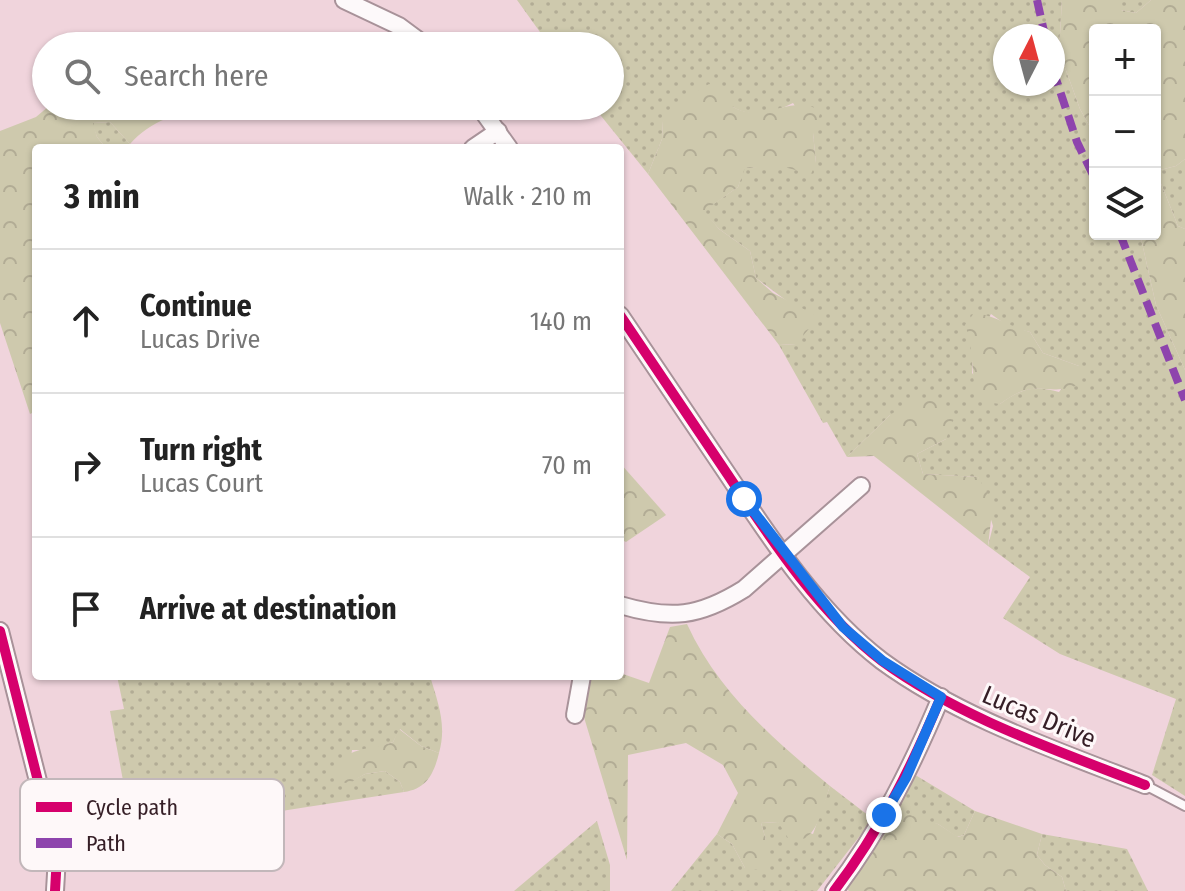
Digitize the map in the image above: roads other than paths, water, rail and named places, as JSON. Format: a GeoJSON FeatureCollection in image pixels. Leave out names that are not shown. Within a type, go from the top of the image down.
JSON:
{"type":"FeatureCollection","features":[{"type":"Feature","properties":{"kind":"street"},"geometry":{"type":"LineString","coordinates":[[344,0],[407,32]]}},
{"type":"Feature","properties":{"kind":"street"},"geometry":{"type":"LineString","coordinates":[[490,120],[506,144]]}},
{"type":"Feature","properties":{"kind":"street"},"geometry":{"type":"LineString","coordinates":[[479,144],[498,131]]}},
{"type":"Feature","properties":{"kind":"street","name":"Lucas Drive"},"geometry":{"type":"LineString","coordinates":[[624,321],[782,553],[843,627],[883,661],[941,697],[1005,730],[1145,785]]}},
{"type":"Feature","properties":{"kind":"street"},"geometry":{"type":"LineString","coordinates":[[624,606],[652,614],[692,614],[744,589],[861,486]]}},
{"type":"Feature","properties":{"kind":"street"},"geometry":{"type":"LineString","coordinates":[[0,631],[37,779]]}},
{"type":"Feature","properties":{"kind":"street"},"geometry":{"type":"LineString","coordinates":[[575,715],[581,680]]}},
{"type":"Feature","properties":{"kind":"street"},"geometry":{"type":"LineString","coordinates":[[834,891],[861,856],[906,778],[941,697]]}},
{"type":"Feature","properties":{"kind":"street"},"geometry":{"type":"LineString","coordinates":[[55,891],[56,871]]}},
{"type":"Feature","properties":{"kind":"lane"},"geometry":{"type":"LineString","coordinates":[[1145,785],[1185,806]]}}]}
